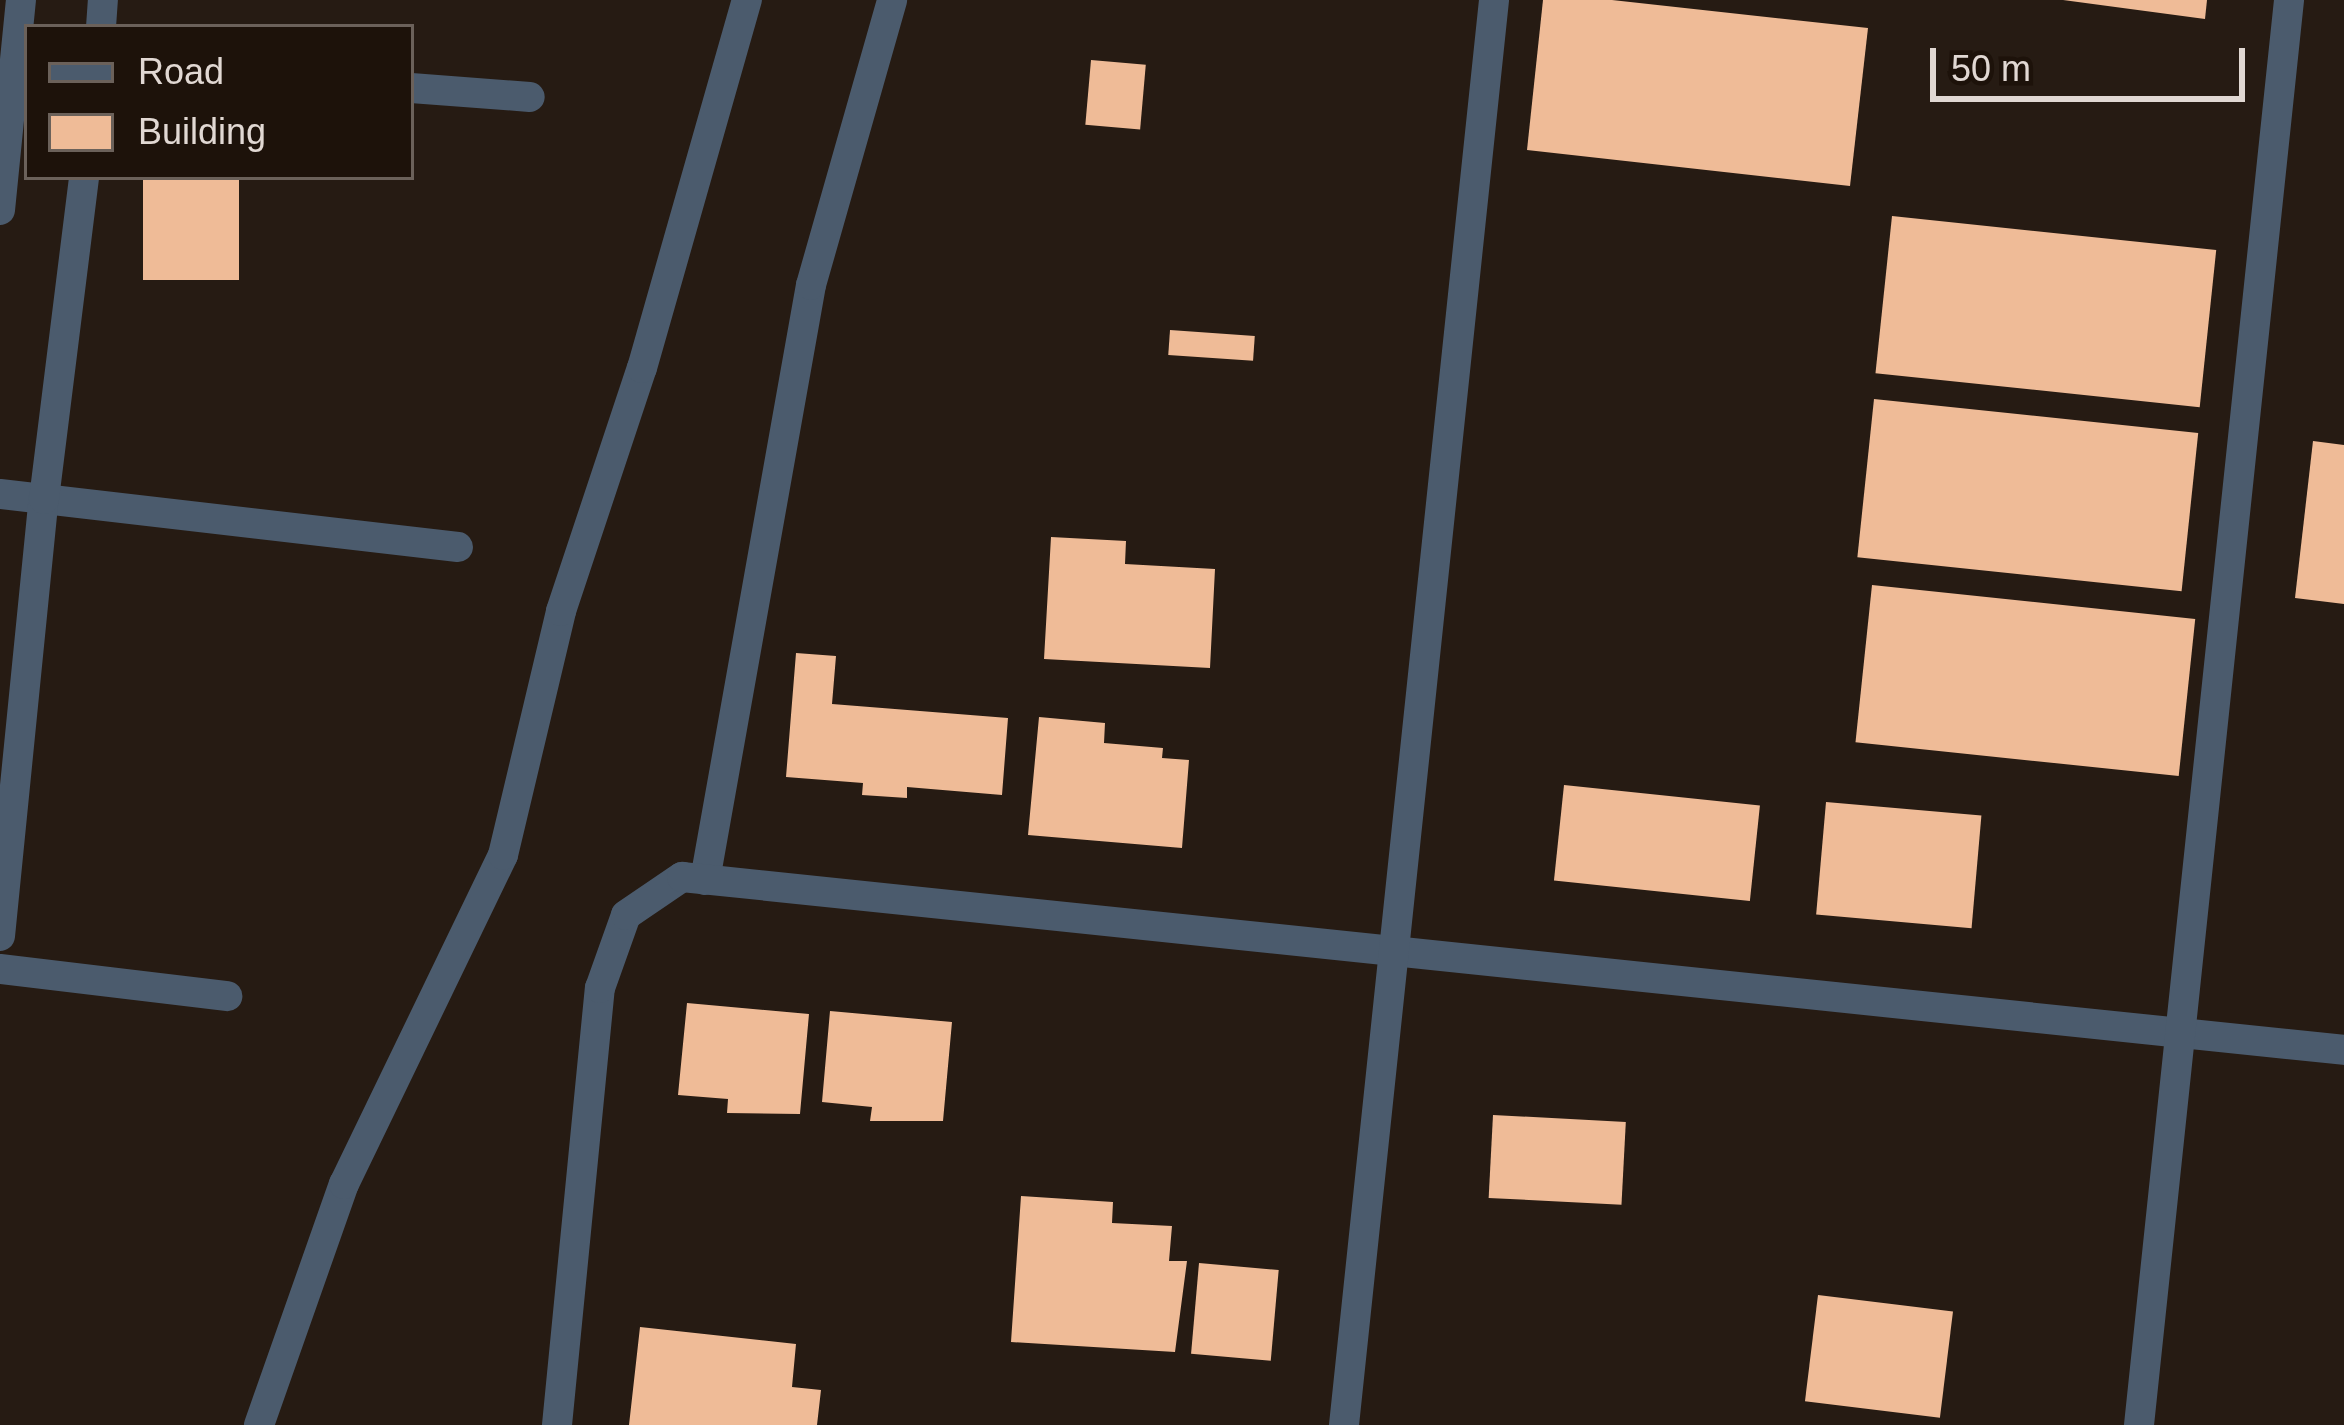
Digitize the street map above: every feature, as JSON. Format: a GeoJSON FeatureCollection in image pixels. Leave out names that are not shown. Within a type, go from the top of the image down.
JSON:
{"type":"FeatureCollection","features":[{"type":"Feature","properties":{"kind":"street"},"geometry":{"type":"LineString","coordinates":[[0,210],[20,0]]}},
{"type":"Feature","properties":{"kind":"street"},"geometry":{"type":"LineString","coordinates":[[259,1425],[344,1184],[503,855],[561,611],[642,368],[748,0]]}},
{"type":"Feature","properties":{"kind":"street"},"geometry":{"type":"LineString","coordinates":[[705,880],[811,285],[892,0]]}},
{"type":"Feature","properties":{"kind":"street"},"geometry":{"type":"LineString","coordinates":[[1344,1425],[1494,0]]}},
{"type":"Feature","properties":{"kind":"street"},"geometry":{"type":"LineString","coordinates":[[2139,1425],[2289,0]]}},
{"type":"Feature","properties":{"kind":"street"},"geometry":{"type":"LineString","coordinates":[[414,88],[530,97]]}},
{"type":"Feature","properties":{"kind":"street"},"geometry":{"type":"LineString","coordinates":[[0,936],[44,499],[83,180]]}},
{"type":"Feature","properties":{"kind":"street"},"geometry":{"type":"LineString","coordinates":[[0,494],[458,547]]}},
{"type":"Feature","properties":{"kind":"street"},"geometry":{"type":"LineString","coordinates":[[557,1425],[600,988],[626,915],[682,877],[2344,1050]]}},
{"type":"Feature","properties":{"kind":"street"},"geometry":{"type":"LineString","coordinates":[[0,970],[227,995]]}},
{"type":"Feature","properties":{"kind":"building"},"geometry":{"type":"Polygon","coordinates":[[[1543,0],[1612,0],[1868,28],[1850,186],[1527,150],[1543,0]]]}},
{"type":"Feature","properties":{"kind":"building"},"geometry":{"type":"Polygon","coordinates":[[[2063,0],[2207,0],[2205,19],[2063,0]]]}},
{"type":"Feature","properties":{"kind":"building"},"geometry":{"type":"Polygon","coordinates":[[[1091,60],[1146,65],[1140,130],[1085,125],[1091,60]]]}},
{"type":"Feature","properties":{"kind":"building"},"geometry":{"type":"Polygon","coordinates":[[[143,180],[239,180],[239,280],[143,280],[143,180]]]}},
{"type":"Feature","properties":{"kind":"building"},"geometry":{"type":"Polygon","coordinates":[[[1892,216],[2216,250],[2200,407],[1875,373],[1892,216]]]}},
{"type":"Feature","properties":{"kind":"building"},"geometry":{"type":"Polygon","coordinates":[[[1170,330],[1255,336],[1253,361],[1168,355],[1170,330]]]}},
{"type":"Feature","properties":{"kind":"building"},"geometry":{"type":"Polygon","coordinates":[[[1874,399],[2198,433],[2182,591],[1857,557],[1874,399]]]}},
{"type":"Feature","properties":{"kind":"building"},"geometry":{"type":"Polygon","coordinates":[[[2313,441],[2344,445],[2344,604],[2295,598],[2313,441]]]}},
{"type":"Feature","properties":{"kind":"building"},"geometry":{"type":"Polygon","coordinates":[[[1051,537],[1126,541],[1125,564],[1215,569],[1210,668],[1044,659],[1051,537]]]}},
{"type":"Feature","properties":{"kind":"building"},"geometry":{"type":"Polygon","coordinates":[[[1872,585],[2195,619],[2179,776],[1855,742],[1872,585]]]}},
{"type":"Feature","properties":{"kind":"building"},"geometry":{"type":"Polygon","coordinates":[[[796,653],[836,656],[832,704],[1008,718],[1002,795],[907,787],[907,798],[862,795],[863,783],[786,777],[796,653]]]}},
{"type":"Feature","properties":{"kind":"building"},"geometry":{"type":"Polygon","coordinates":[[[1039,717],[1105,723],[1104,743],[1163,748],[1162,758],[1189,760],[1182,848],[1028,835],[1039,717]]]}},
{"type":"Feature","properties":{"kind":"building"},"geometry":{"type":"Polygon","coordinates":[[[1564,785],[1760,806],[1750,901],[1554,880],[1564,785]]]}},
{"type":"Feature","properties":{"kind":"building"},"geometry":{"type":"Polygon","coordinates":[[[1826,802],[1981,816],[1972,928],[1816,915],[1826,802]]]}},
{"type":"Feature","properties":{"kind":"building"},"geometry":{"type":"Polygon","coordinates":[[[687,1003],[809,1014],[800,1114],[727,1113],[728,1099],[678,1095],[687,1003]]]}},
{"type":"Feature","properties":{"kind":"building"},"geometry":{"type":"Polygon","coordinates":[[[830,1011],[952,1022],[943,1121],[870,1121],[872,1107],[822,1102],[830,1011]]]}},
{"type":"Feature","properties":{"kind":"building"},"geometry":{"type":"Polygon","coordinates":[[[1493,1115],[1626,1122],[1621,1205],[1489,1198],[1493,1115]]]}},
{"type":"Feature","properties":{"kind":"building"},"geometry":{"type":"Polygon","coordinates":[[[1021,1196],[1113,1202],[1112,1223],[1172,1226],[1169,1261],[1187,1261],[1175,1352],[1011,1342],[1021,1196]]]}},
{"type":"Feature","properties":{"kind":"building"},"geometry":{"type":"Polygon","coordinates":[[[1199,1263],[1279,1270],[1271,1361],[1191,1354],[1199,1263]]]}},
{"type":"Feature","properties":{"kind":"building"},"geometry":{"type":"Polygon","coordinates":[[[1818,1295],[1953,1312],[1940,1418],[1805,1401],[1818,1295]]]}},
{"type":"Feature","properties":{"kind":"building"},"geometry":{"type":"Polygon","coordinates":[[[640,1327],[796,1344],[792,1387],[821,1390],[817,1425],[629,1425],[640,1327]]]}}]}
